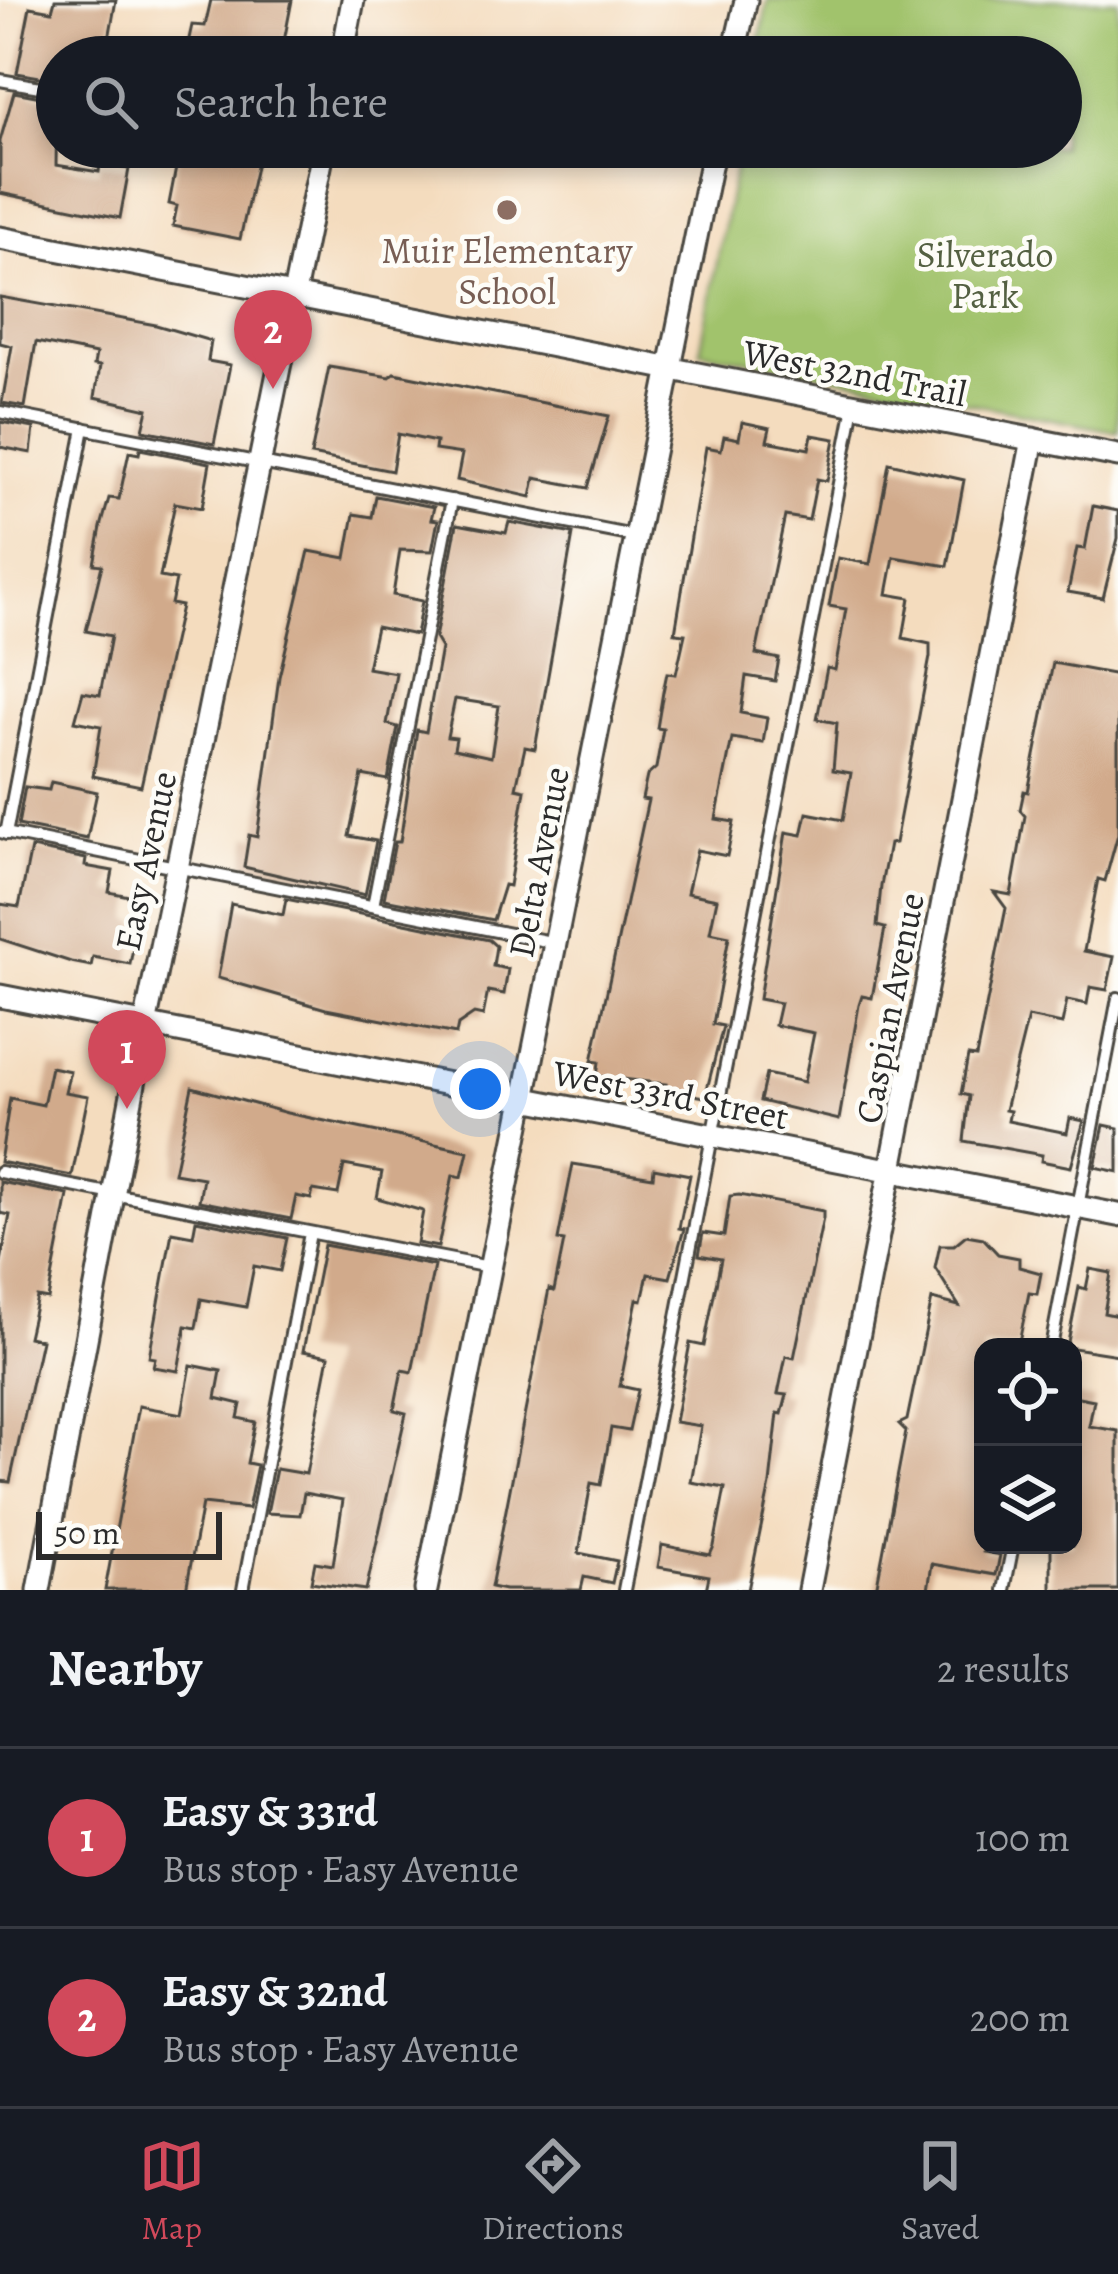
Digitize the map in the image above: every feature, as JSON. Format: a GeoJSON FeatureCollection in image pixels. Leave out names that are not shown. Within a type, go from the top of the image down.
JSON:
{"type":"FeatureCollection","features":[{"type":"Feature","properties":{"kind":"street"},"geometry":{"type":"LineString","coordinates":[[346,36],[353,0]]}},
{"type":"Feature","properties":{"kind":"street"},"geometry":{"type":"LineString","coordinates":[[738,36],[746,0]]}},
{"type":"Feature","properties":{"kind":"street","name":"Easy Avenue"},"geometry":{"type":"LineString","coordinates":[[39,1590],[177,867],[320,168]]}},
{"type":"Feature","properties":{"kind":"street","name":"Delta Avenue"},"geometry":{"type":"LineString","coordinates":[[426,1590],[527,1099],[665,370],[709,168]]}},
{"type":"Feature","properties":{"kind":"street","name":"West 32nd Trail"},"geometry":{"type":"LineString","coordinates":[[0,238],[1118,456]]}},
{"type":"Feature","properties":{"kind":"street","name":"Caspian Avenue"},"geometry":{"type":"LineString","coordinates":[[808,1590],[1033,439]]}},
{"type":"Feature","properties":{"kind":"street","name":"West 33rd Street"},"geometry":{"type":"LineString","coordinates":[[0,996],[1118,1215]]}},
{"type":"Feature","properties":{"kind":"lane"},"geometry":{"type":"LineString","coordinates":[[0,80],[36,86]]}},
{"type":"Feature","properties":{"kind":"lane"},"geometry":{"type":"LineString","coordinates":[[625,1590],[854,406]]}},
{"type":"Feature","properties":{"kind":"lane"},"geometry":{"type":"LineString","coordinates":[[0,412],[634,536]]}},
{"type":"Feature","properties":{"kind":"lane"},"geometry":{"type":"LineString","coordinates":[[84,428],[3,833],[556,943]]}},
{"type":"Feature","properties":{"kind":"lane"},"geometry":{"type":"LineString","coordinates":[[373,906],[452,500]]}},
{"type":"Feature","properties":{"kind":"lane"},"geometry":{"type":"LineString","coordinates":[[1053,1338],[1118,998]]}},
{"type":"Feature","properties":{"kind":"lane"},"geometry":{"type":"LineString","coordinates":[[0,1172],[492,1268]]}},
{"type":"Feature","properties":{"kind":"lane"},"geometry":{"type":"LineString","coordinates":[[243,1590],[310,1232]]}},
{"type":"Feature","properties":{"kind":"lane"},"geometry":{"type":"LineString","coordinates":[[1004,1590],[1010,1554]]}},
{"type":"Feature","properties":{"kind":"green space","name":"Silverado Park"},"geometry":{"type":"Polygon","coordinates":[[[768,0],[1118,0],[1118,432],[700,351],[735,168],[1082,168],[1082,36],[760,36],[768,0]]]}},
{"type":"Feature","properties":{"kind":"building"},"geometry":{"type":"Polygon","coordinates":[[[55,0],[116,0],[110,36],[36,36],[36,76],[17,73],[30,7],[52,11],[55,0]]]}},
{"type":"Feature","properties":{"kind":"building"},"geometry":{"type":"Polygon","coordinates":[[[211,0],[292,0],[285,36],[190,36],[192,25],[205,26],[211,0]]]}},
{"type":"Feature","properties":{"kind":"building"},"geometry":{"type":"Polygon","coordinates":[[[14,92],[36,96],[36,168],[129,169],[120,218],[0,193],[0,141],[14,92]]]}},
{"type":"Feature","properties":{"kind":"building"},"geometry":{"type":"Polygon","coordinates":[[[176,168],[256,168],[240,239],[173,226],[177,206],[169,204],[176,168]]]}},
{"type":"Feature","properties":{"kind":"building"},"geometry":{"type":"Polygon","coordinates":[[[0,297],[156,325],[211,341],[208,361],[230,365],[214,444],[143,430],[148,409],[95,397],[100,366],[94,365],[96,354],[36,342],[25,407],[2,403],[12,346],[0,343],[0,297]]]}},
{"type":"Feature","properties":{"kind":"building"},"geometry":{"type":"Polygon","coordinates":[[[329,367],[390,377],[394,373],[609,416],[588,488],[535,478],[531,497],[457,480],[462,454],[435,450],[436,442],[398,434],[392,471],[311,455],[329,367]]]}},
{"type":"Feature","properties":{"kind":"building"},"geometry":{"type":"Polygon","coordinates":[[[0,422],[34,428],[31,453],[0,447],[0,422]]]}},
{"type":"Feature","properties":{"kind":"building"},"geometry":{"type":"Polygon","coordinates":[[[742,422],[770,428],[767,441],[809,449],[812,435],[835,439],[827,481],[817,479],[809,520],[785,516],[756,654],[779,659],[775,681],[746,676],[741,713],[767,718],[763,743],[732,738],[716,819],[734,822],[727,856],[697,850],[687,893],[717,899],[710,932],[729,936],[713,1024],[723,1026],[705,1097],[665,1090],[666,1084],[597,1076],[599,1062],[592,1061],[648,800],[642,799],[647,776],[656,768],[663,729],[657,728],[667,673],[676,674],[685,634],[675,633],[706,447],[721,450],[724,436],[739,439],[742,422]]]}},
{"type":"Feature","properties":{"kind":"building"},"geometry":{"type":"Polygon","coordinates":[[[140,449],[210,463],[202,508],[175,503],[160,577],[176,580],[171,604],[181,606],[141,786],[93,776],[101,726],[75,721],[83,692],[100,695],[111,636],[86,631],[102,565],[94,564],[101,527],[109,498],[119,499],[129,452],[139,454],[140,449]]]}},
{"type":"Feature","properties":{"kind":"building"},"geometry":{"type":"Polygon","coordinates":[[[889,463],[964,480],[948,566],[894,557],[887,594],[910,598],[903,638],[930,644],[930,657],[895,843],[889,844],[881,886],[877,926],[885,928],[872,998],[862,996],[859,1005],[839,1120],[760,1101],[766,1074],[804,1082],[814,1033],[775,1025],[780,1003],[759,999],[786,832],[802,835],[807,813],[843,820],[851,773],[833,770],[837,723],[817,719],[827,668],[835,670],[846,609],[829,606],[838,558],[870,564],[889,463]]]}},
{"type":"Feature","properties":{"kind":"building"},"geometry":{"type":"Polygon","coordinates":[[[376,496],[434,507],[431,519],[438,520],[432,551],[400,550],[393,595],[422,601],[416,635],[376,627],[367,668],[396,673],[387,724],[398,727],[388,780],[362,775],[349,836],[376,841],[365,895],[244,867],[249,835],[257,837],[279,677],[309,551],[346,558],[354,514],[372,517],[376,496]]]}},
{"type":"Feature","properties":{"kind":"building"},"geometry":{"type":"Polygon","coordinates":[[[1093,506],[1118,511],[1118,538],[1103,598],[1068,592],[1077,548],[1085,549],[1093,506]]]}},
{"type":"Feature","properties":{"kind":"building"},"geometry":{"type":"Polygon","coordinates":[[[509,522],[573,534],[535,749],[525,747],[516,788],[525,790],[509,886],[504,885],[493,920],[384,899],[395,842],[400,842],[417,730],[426,732],[441,648],[435,638],[457,524],[506,533],[509,522]],[[455,699],[447,737],[456,738],[454,749],[491,757],[499,706],[455,699]]]}},
{"type":"Feature","properties":{"kind":"building"},"geometry":{"type":"Polygon","coordinates":[[[1053,663],[1118,675],[1118,834],[1105,881],[1098,879],[1084,951],[1114,957],[1107,990],[1090,987],[1087,1004],[1067,1000],[1062,1024],[1028,1017],[1005,1110],[1010,1111],[1008,1121],[1067,1133],[1070,1118],[1084,1121],[1071,1167],[1041,1161],[1042,1155],[964,1141],[969,1096],[961,1094],[968,1056],[976,1057],[1006,908],[994,892],[1011,895],[1025,816],[1020,810],[1024,791],[1028,792],[1053,663]]]}},
{"type":"Feature","properties":{"kind":"building"},"geometry":{"type":"Polygon","coordinates":[[[51,782],[97,792],[87,839],[18,825],[25,787],[49,790],[51,782]]]}},
{"type":"Feature","properties":{"kind":"building"},"geometry":{"type":"Polygon","coordinates":[[[31,848],[86,859],[85,866],[113,871],[109,892],[134,897],[130,920],[138,922],[130,964],[93,957],[91,966],[0,939],[0,904],[19,907],[31,848]]]}},
{"type":"Feature","properties":{"kind":"building"},"geometry":{"type":"Polygon","coordinates":[[[286,899],[489,940],[496,946],[493,966],[508,969],[504,994],[488,991],[483,1016],[474,1014],[458,1025],[456,1034],[326,1009],[218,978],[231,904],[283,915],[286,899]]]}},
{"type":"Feature","properties":{"kind":"building"},"geometry":{"type":"Polygon","coordinates":[[[51,1067],[70,1071],[65,1092],[88,1096],[72,1176],[0,1162],[10,1098],[43,1105],[51,1067]]]}},
{"type":"Feature","properties":{"kind":"building"},"geometry":{"type":"Polygon","coordinates":[[[192,1087],[287,1113],[468,1151],[462,1177],[453,1175],[438,1247],[417,1243],[423,1211],[377,1198],[382,1172],[344,1165],[338,1194],[313,1190],[311,1199],[296,1196],[291,1219],[199,1201],[203,1178],[174,1173],[192,1087]]]}},
{"type":"Feature","properties":{"kind":"building"},"geometry":{"type":"Polygon","coordinates":[[[1104,1125],[1118,1128],[1118,1172],[1095,1167],[1104,1125]]]}},
{"type":"Feature","properties":{"kind":"building"},"geometry":{"type":"Polygon","coordinates":[[[573,1164],[653,1177],[654,1168],[690,1175],[679,1228],[684,1229],[670,1278],[648,1274],[642,1300],[637,1299],[620,1386],[638,1390],[629,1431],[611,1428],[601,1485],[591,1483],[579,1553],[617,1561],[612,1583],[584,1577],[581,1590],[505,1590],[491,1587],[549,1289],[554,1291],[564,1241],[558,1240],[573,1164]]]}},
{"type":"Feature","properties":{"kind":"building"},"geometry":{"type":"Polygon","coordinates":[[[0,1182],[68,1195],[48,1299],[37,1297],[28,1337],[41,1340],[10,1482],[0,1481],[0,1267],[10,1215],[0,1213],[0,1182]]]}},
{"type":"Feature","properties":{"kind":"building"},"geometry":{"type":"Polygon","coordinates":[[[730,1196],[823,1211],[823,1218],[794,1358],[786,1356],[778,1394],[787,1395],[782,1414],[778,1413],[770,1484],[748,1590],[706,1590],[709,1576],[658,1567],[662,1545],[710,1555],[714,1546],[725,1488],[691,1482],[701,1426],[675,1422],[690,1343],[704,1346],[721,1259],[699,1255],[703,1233],[724,1236],[730,1196]]]}},
{"type":"Feature","properties":{"kind":"building"},"geometry":{"type":"Polygon","coordinates":[[[196,1220],[287,1238],[280,1271],[254,1266],[246,1307],[201,1299],[196,1328],[186,1326],[178,1371],[153,1367],[155,1358],[149,1357],[172,1232],[193,1236],[196,1220]]]}},
{"type":"Feature","properties":{"kind":"building"},"geometry":{"type":"Polygon","coordinates":[[[966,1235],[983,1238],[998,1254],[1019,1258],[1019,1267],[1041,1273],[1037,1294],[1029,1293],[1020,1338],[974,1338],[974,1554],[1000,1555],[996,1575],[932,1564],[928,1590],[876,1590],[906,1431],[899,1424],[907,1420],[932,1299],[959,1306],[935,1268],[940,1245],[954,1245],[966,1235]]]}},
{"type":"Feature","properties":{"kind":"building"},"geometry":{"type":"Polygon","coordinates":[[[324,1245],[434,1266],[412,1372],[402,1370],[394,1410],[406,1413],[366,1590],[311,1582],[315,1562],[333,1565],[343,1500],[304,1493],[300,1515],[267,1513],[276,1469],[306,1474],[329,1356],[303,1351],[324,1245]]]}},
{"type":"Feature","properties":{"kind":"building"},"geometry":{"type":"Polygon","coordinates":[[[1090,1269],[1111,1273],[1104,1313],[1118,1316],[1118,1355],[1082,1349],[1082,1338],[1069,1338],[1079,1287],[1086,1289],[1090,1269]]]}},
{"type":"Feature","properties":{"kind":"building"},"geometry":{"type":"Polygon","coordinates":[[[191,1365],[221,1371],[216,1398],[241,1404],[238,1418],[255,1422],[247,1463],[257,1465],[248,1509],[202,1504],[186,1590],[105,1590],[139,1406],[182,1414],[191,1365]]]}},
{"type":"Feature","properties":{"kind":"building"},"geometry":{"type":"Polygon","coordinates":[[[1082,1398],[1094,1400],[1089,1426],[1118,1431],[1118,1590],[1051,1590],[1051,1554],[1082,1554],[1082,1398]]]}},
{"type":"Feature","properties":{"kind":"place","name":"Muir Elementary School"},"geometry":{"type":"Point","coordinates":[507,210]}},
{"type":"Feature","properties":{"kind":"place","name":"Easy & 32nd"},"geometry":{"type":"Point","coordinates":[273,389]}},
{"type":"Feature","properties":{"kind":"place","name":"Easy & 33rd"},"geometry":{"type":"Point","coordinates":[127,1109]}}]}
